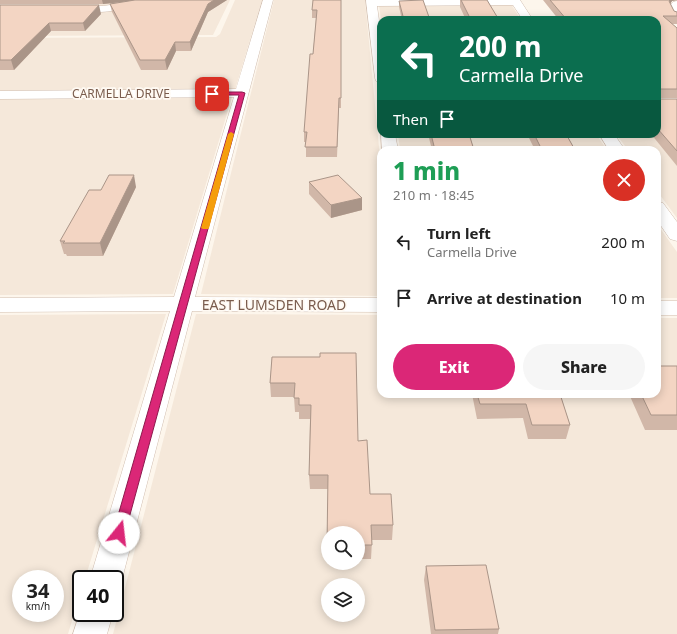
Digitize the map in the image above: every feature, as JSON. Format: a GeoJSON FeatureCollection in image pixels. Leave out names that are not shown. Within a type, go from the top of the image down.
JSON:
{"type":"FeatureCollection","features":[{"type":"Feature","properties":{"kind":"street"},"geometry":{"type":"LineString","coordinates":[[109,570],[268,0]]}},
{"type":"Feature","properties":{"kind":"street"},"geometry":{"type":"LineString","coordinates":[[377,44],[372,2],[515,1],[525,16]]}},
{"type":"Feature","properties":{"kind":"street"},"geometry":{"type":"LineString","coordinates":[[677,4],[673,8],[677,16]]}},
{"type":"Feature","properties":{"kind":"street"},"geometry":{"type":"LineString","coordinates":[[64,9],[103,9],[132,5]]}},
{"type":"Feature","properties":{"kind":"street","name":"CARMELLA DRIVE"},"geometry":{"type":"LineString","coordinates":[[0,95],[242,93]]}},
{"type":"Feature","properties":{"kind":"street"},"geometry":{"type":"LineString","coordinates":[[661,213],[677,235]]}},
{"type":"Feature","properties":{"kind":"street","name":"EAST LUMSDEN ROAD"},"geometry":{"type":"LineString","coordinates":[[0,305],[377,305]]}},
{"type":"Feature","properties":{"kind":"street"},"geometry":{"type":"LineString","coordinates":[[661,308],[677,308]]}},
{"type":"Feature","properties":{"kind":"street"},"geometry":{"type":"LineString","coordinates":[[90,634],[93,622]]}},
{"type":"Feature","properties":{"kind":"shaded area"},"geometry":{"type":"Polygon","coordinates":[[[0,0],[230,0],[213,35],[0,36],[0,0]]]}},
{"type":"Feature","properties":{"kind":"shaded area"},"geometry":{"type":"Polygon","coordinates":[[[235,0],[262,0],[235,90],[0,91],[0,38],[216,37],[220,34],[235,0]]]}},
{"type":"Feature","properties":{"kind":"shaded area"},"geometry":{"type":"Polygon","coordinates":[[[274,0],[365,0],[379,146],[377,146],[377,296],[201,294],[274,0]]]}},
{"type":"Feature","properties":{"kind":"shaded area"},"geometry":{"type":"Polygon","coordinates":[[[511,4],[518,16],[380,16],[379,5],[511,4]]]}},
{"type":"Feature","properties":{"kind":"shaded area"},"geometry":{"type":"Polygon","coordinates":[[[232,97],[173,294],[0,295],[0,99],[232,97]]]}},
{"type":"Feature","properties":{"kind":"shaded area"},"geometry":{"type":"Polygon","coordinates":[[[677,107],[677,218],[661,196],[661,146],[625,146],[619,138],[661,138],[661,129],[677,107]]]}},
{"type":"Feature","properties":{"kind":"shaded area"},"geometry":{"type":"Polygon","coordinates":[[[398,138],[599,138],[604,146],[400,146],[398,138]]]}},
{"type":"Feature","properties":{"kind":"shaded area"},"geometry":{"type":"Polygon","coordinates":[[[661,230],[677,252],[677,298],[661,298],[661,230]]]}},
{"type":"Feature","properties":{"kind":"shaded area"},"geometry":{"type":"Polygon","coordinates":[[[166,314],[88,570],[72,570],[72,621],[68,634],[0,634],[0,315],[166,314]]]}},
{"type":"Feature","properties":{"kind":"shaded area"},"geometry":{"type":"Polygon","coordinates":[[[196,314],[377,315],[377,398],[661,398],[661,318],[677,318],[677,634],[113,634],[116,622],[124,622],[124,592],[196,314]]]}},
{"type":"Feature","properties":{"kind":"building"},"geometry":{"type":"Polygon","coordinates":[[[135,0],[214,0],[208,4],[190,42],[175,42],[165,60],[140,60],[110,4],[135,0]]]}},
{"type":"Feature","properties":{"kind":"building"},"geometry":{"type":"Polygon","coordinates":[[[313,0],[341,0],[341,98],[339,98],[337,147],[305,147],[307,132],[304,132],[310,54],[313,54],[317,10],[312,10],[313,0]]]}},
{"type":"Feature","properties":{"kind":"building"},"geometry":{"type":"Polygon","coordinates":[[[423,0],[429,16],[403,16],[399,1],[423,0]]]}},
{"type":"Feature","properties":{"kind":"building"},"geometry":{"type":"Polygon","coordinates":[[[461,0],[487,0],[497,16],[469,16],[461,0]]]}},
{"type":"Feature","properties":{"kind":"building"},"geometry":{"type":"Polygon","coordinates":[[[550,0],[670,0],[669,1],[674,11],[677,12],[677,16],[663,16],[677,28],[677,89],[661,89],[661,16],[564,16],[550,0]]]}},
{"type":"Feature","properties":{"kind":"building"},"geometry":{"type":"Polygon","coordinates":[[[0,5],[99,5],[83,23],[49,23],[11,60],[0,60],[0,5]]]}},
{"type":"Feature","properties":{"kind":"building"},"geometry":{"type":"Polygon","coordinates":[[[661,99],[677,99],[677,151],[661,133],[661,99]]]}},
{"type":"Feature","properties":{"kind":"building"},"geometry":{"type":"Polygon","coordinates":[[[432,138],[470,138],[473,146],[434,146],[432,138]]]}},
{"type":"Feature","properties":{"kind":"building"},"geometry":{"type":"Polygon","coordinates":[[[536,138],[568,138],[573,146],[540,146],[536,138]]]}},
{"type":"Feature","properties":{"kind":"building"},"geometry":{"type":"Polygon","coordinates":[[[109,175],[134,175],[100,243],[63,243],[65,241],[60,241],[89,190],[101,190],[109,175]]]}},
{"type":"Feature","properties":{"kind":"building"},"geometry":{"type":"Polygon","coordinates":[[[338,175],[362,198],[331,205],[309,182],[338,175]]]}},
{"type":"Feature","properties":{"kind":"building"},"geometry":{"type":"Polygon","coordinates":[[[320,353],[356,353],[358,441],[367,440],[370,494],[391,494],[393,525],[371,525],[372,545],[365,545],[365,526],[327,526],[328,475],[309,475],[311,405],[299,405],[299,398],[294,398],[295,383],[270,383],[272,357],[320,357],[320,353]]]}},
{"type":"Feature","properties":{"kind":"building"},"geometry":{"type":"Polygon","coordinates":[[[661,366],[677,366],[677,415],[651,415],[643,398],[661,398],[661,366]]]}},
{"type":"Feature","properties":{"kind":"building"},"geometry":{"type":"Polygon","coordinates":[[[478,398],[561,398],[570,425],[532,425],[526,404],[480,404],[478,398]]]}},
{"type":"Feature","properties":{"kind":"building"},"geometry":{"type":"Polygon","coordinates":[[[486,565],[499,629],[435,630],[426,566],[486,565]]]}},
{"type":"Feature","properties":{"kind":"slow traffic"},"geometry":{"type":"LineString","coordinates":[[205,228],[231,134]]}},
{"type":"Feature","properties":{"kind":"route"},"geometry":{"type":"LineString","coordinates":[[119,533],[242,93],[212,94]]}}]}
